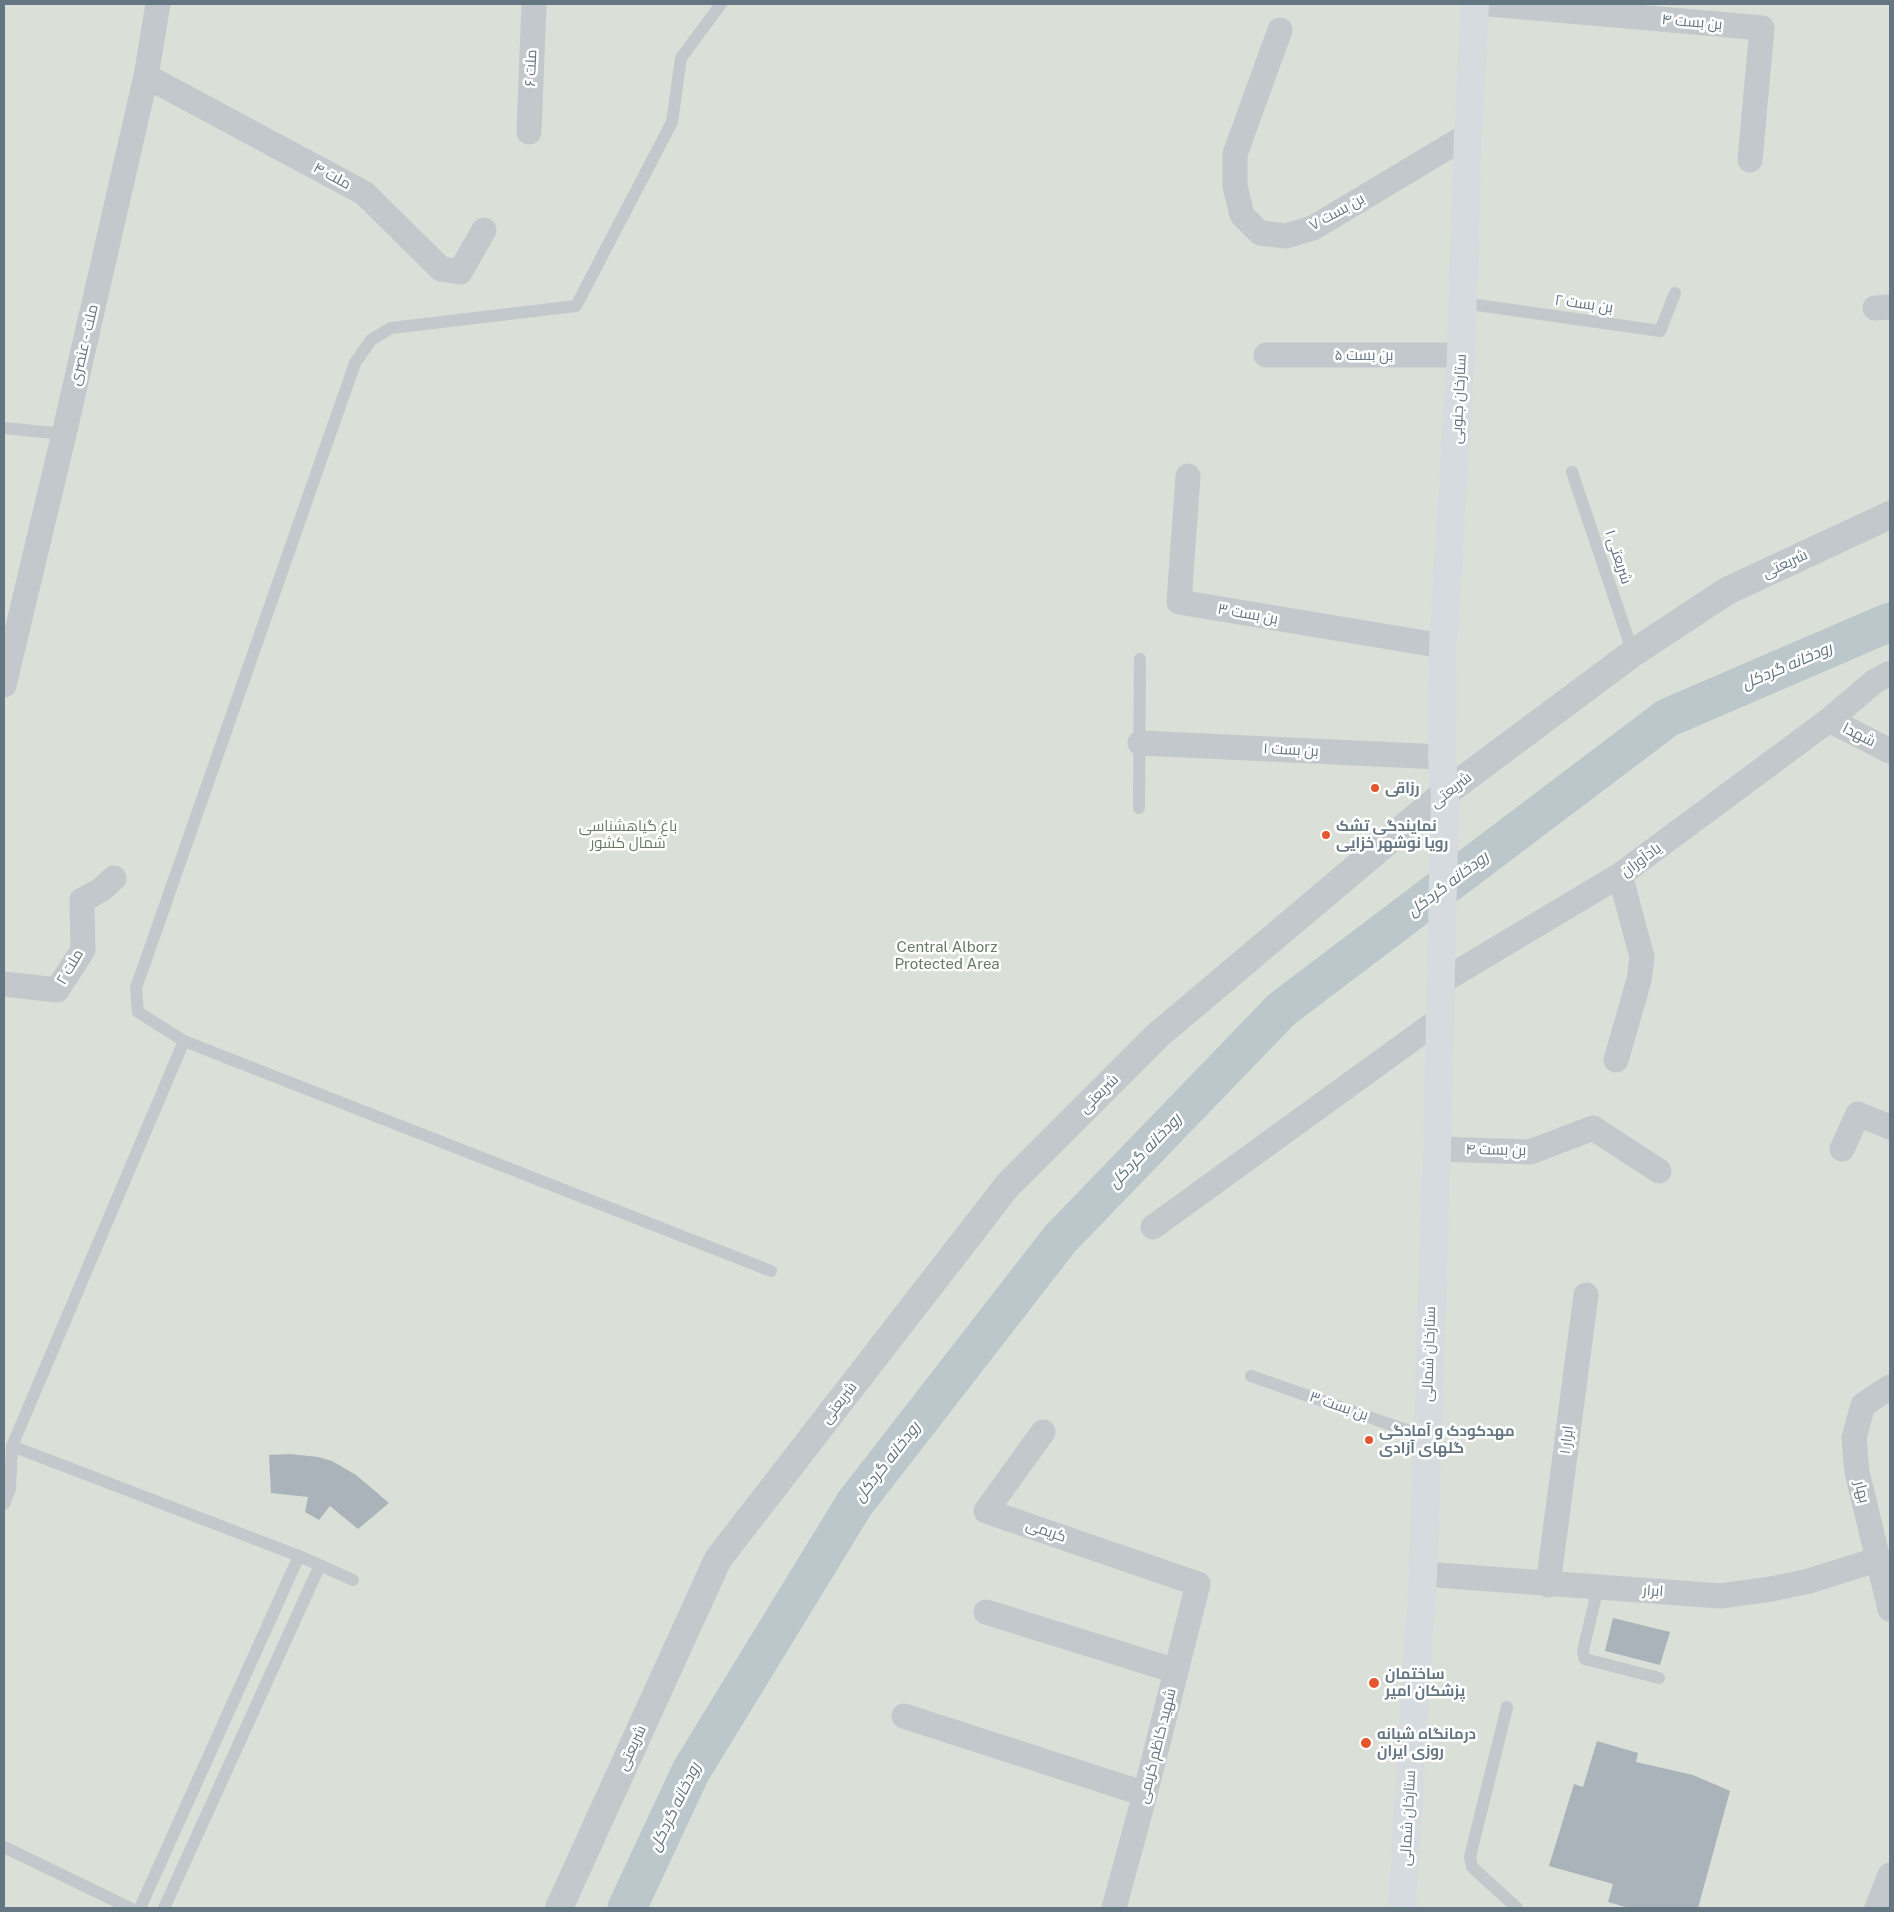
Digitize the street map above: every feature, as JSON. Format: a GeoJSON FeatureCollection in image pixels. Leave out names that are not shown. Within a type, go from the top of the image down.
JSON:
{"type":"FeatureCollection","features":[{"type":"Feature","properties":{"kind":"main road","name":"ستارخان جنوبی"},"geometry":{"type":"LineString","coordinates":[[1444,831],[1445,793],[1442,757],[1443,646],[1461,354],[1468,135],[1475,4]]}},
{"type":"Feature","properties":{"kind":"main road","name":"ستارخان شمالی"},"geometry":{"type":"LineString","coordinates":[[1402,1908],[1423,1574],[1426,1437],[1437,1149],[1444,831]]}},
{"type":"Feature","properties":{"kind":"street","name":"ملت - عنصری"},"geometry":{"type":"LineString","coordinates":[[4,685],[146,76],[158,4]]}},
{"type":"Feature","properties":{"kind":"street","name":"ملت ۶"},"geometry":{"type":"LineString","coordinates":[[529,132],[534,4]]}},
{"type":"Feature","properties":{"kind":"street","name":"بن بست ۴"},"geometry":{"type":"LineString","coordinates":[[1490,4],[1762,28],[1750,160]]}},
{"type":"Feature","properties":{"kind":"street","name":"بن بست ۷"},"geometry":{"type":"LineString","coordinates":[[1280,30],[1235,154],[1235,186],[1242,215],[1260,234],[1286,236],[1313,228],[1468,135]]}},
{"type":"Feature","properties":{"kind":"street","name":"ملت ۴"},"geometry":{"type":"LineString","coordinates":[[146,76],[364,193],[441,269],[460,272],[484,230]]}},
{"type":"Feature","properties":{"kind":"street","name":"بن بست ۵"},"geometry":{"type":"LineString","coordinates":[[1266,355],[1461,354]]}},
{"type":"Feature","properties":{"kind":"street","name":"بن بست ۳"},"geometry":{"type":"LineString","coordinates":[[1188,476],[1179,602],[1443,646]]}},
{"type":"Feature","properties":{"kind":"street","name":"شریعتی"},"geometry":{"type":"LineString","coordinates":[[558,1908],[718,1559],[1006,1186],[1158,1035],[1445,793],[1633,653],[1727,591],[1890,514]]}},
{"type":"Feature","properties":{"kind":"street","name":"یادآوران"},"geometry":{"type":"LineString","coordinates":[[1441,982],[1620,876],[1828,720],[1875,681],[1890,673]]}},
{"type":"Feature","properties":{"kind":"street","name":"شهدا"},"geometry":{"type":"LineString","coordinates":[[1828,720],[1890,751]]}},
{"type":"Feature","properties":{"kind":"street","name":"بن بست ۱"},"geometry":{"type":"LineString","coordinates":[[1140,743],[1442,757]]}},
{"type":"Feature","properties":{"kind":"street"},"geometry":{"type":"LineString","coordinates":[[1616,1060],[1639,980],[1642,957],[1620,876]]}},
{"type":"Feature","properties":{"kind":"street","name":"ملت ۲"},"geometry":{"type":"LineString","coordinates":[[4,984],[57,990],[83,950],[82,900],[101,890],[114,878]]}},
{"type":"Feature","properties":{"kind":"street"},"geometry":{"type":"LineString","coordinates":[[1153,1227],[1440,1019]]}},
{"type":"Feature","properties":{"kind":"street"},"geometry":{"type":"LineString","coordinates":[[1842,1149],[1858,1114],[1890,1127]]}},
{"type":"Feature","properties":{"kind":"street","name":"بن بست ۴"},"geometry":{"type":"LineString","coordinates":[[1437,1149],[1530,1152],[1593,1128],[1658,1171]]}},
{"type":"Feature","properties":{"kind":"street","name":"ابرار ۱"},"geometry":{"type":"LineString","coordinates":[[1548,1585],[1586,1295]]}},
{"type":"Feature","properties":{"kind":"street","name":"بهار"},"geometry":{"type":"LineString","coordinates":[[1890,1388],[1863,1405],[1854,1438],[1857,1472],[1890,1609]]}},
{"type":"Feature","properties":{"kind":"street","name":"کریمی"},"geometry":{"type":"LineString","coordinates":[[1043,1432],[986,1511],[1198,1584]]}},
{"type":"Feature","properties":{"kind":"street","name":"ابرار"},"geometry":{"type":"LineString","coordinates":[[1423,1574],[1548,1585],[1720,1596],[1771,1589],[1809,1581],[1879,1559]]}},
{"type":"Feature","properties":{"kind":"street","name":"شهید کاظم کریمی"},"geometry":{"type":"LineString","coordinates":[[1114,1908],[1198,1584]]}},
{"type":"Feature","properties":{"kind":"street"},"geometry":{"type":"LineString","coordinates":[[986,1612],[1176,1671]]}},
{"type":"Feature","properties":{"kind":"street"},"geometry":{"type":"LineString","coordinates":[[904,1716],[1145,1794]]}},
{"type":"Feature","properties":{"kind":"street"},"geometry":{"type":"LineString","coordinates":[[1877,1908],[1890,1875]]}},
{"type":"Feature","properties":{"kind":"lane"},"geometry":{"type":"LineString","coordinates":[[721,4],[680,58],[672,122],[576,306],[391,328],[371,340],[355,363],[136,988],[138,1012],[184,1041],[771,1272]]}},
{"type":"Feature","properties":{"kind":"lane","name":"بن بست ۲"},"geometry":{"type":"LineString","coordinates":[[1463,303],[1660,331],[1675,294]]}},
{"type":"Feature","properties":{"kind":"lane"},"geometry":{"type":"LineString","coordinates":[[4,428],[64,434]]}},
{"type":"Feature","properties":{"kind":"lane","name":"شریعتی ۱"},"geometry":{"type":"LineString","coordinates":[[1572,472],[1633,653]]}},
{"type":"Feature","properties":{"kind":"lane"},"geometry":{"type":"LineString","coordinates":[[1139,808],[1140,659]]}},
{"type":"Feature","properties":{"kind":"lane"},"geometry":{"type":"LineString","coordinates":[[4,1504],[10,1489],[8,1450],[184,1041]]}},
{"type":"Feature","properties":{"kind":"lane","name":"بن بست ۳"},"geometry":{"type":"LineString","coordinates":[[1251,1376],[1426,1437]]}},
{"type":"Feature","properties":{"kind":"lane"},"geometry":{"type":"LineString","coordinates":[[8,1450],[299,1556],[353,1580]]}},
{"type":"Feature","properties":{"kind":"lane"},"geometry":{"type":"LineString","coordinates":[[140,1908],[299,1556]]}},
{"type":"Feature","properties":{"kind":"lane"},"geometry":{"type":"LineString","coordinates":[[164,1908],[320,1565]]}},
{"type":"Feature","properties":{"kind":"lane"},"geometry":{"type":"LineString","coordinates":[[1598,1587],[1582,1651],[1585,1659],[1659,1678]]}},
{"type":"Feature","properties":{"kind":"lane"},"geometry":{"type":"LineString","coordinates":[[1507,1707],[1470,1857],[1472,1867],[1517,1908]]}},
{"type":"Feature","properties":{"kind":"lane"},"geometry":{"type":"LineString","coordinates":[[4,1847],[130,1908]]}},
{"type":"Feature","properties":{"kind":"green space","name":"Central Alborz Protected Area"},"geometry":{"type":"Polygon","coordinates":[[[4,4],[1890,4],[1890,1908],[4,1908],[4,4]]]}},
{"type":"Feature","properties":{"kind":"building"},"geometry":{"type":"Polygon","coordinates":[[[290,1454],[318,1457],[332,1461],[356,1475],[389,1503],[358,1529],[330,1506],[319,1520],[305,1512],[308,1497],[271,1493],[269,1455],[290,1454]]]}},
{"type":"Feature","properties":{"kind":"building"},"geometry":{"type":"Polygon","coordinates":[[[1613,1618],[1670,1632],[1660,1665],[1605,1651],[1613,1618]]]}},
{"type":"Feature","properties":{"kind":"building"},"geometry":{"type":"Polygon","coordinates":[[[1597,1741],[1638,1753],[1636,1762],[1693,1775],[1730,1791],[1698,1908],[1629,1908],[1608,1902],[1613,1884],[1549,1866],[1574,1784],[1583,1787],[1597,1741]]]}},
{"type":"Feature","properties":{"kind":"waterway","name":"رودخانه گردکل"},"geometry":{"type":"LineString","coordinates":[[627,1908],[691,1771],[855,1503],[1060,1239],[1282,1009],[1667,718],[1890,622]]}},
{"type":"Feature","properties":{"kind":"place","name":"رزاقی"},"geometry":{"type":"Point","coordinates":[1375,788]}},
{"type":"Feature","properties":{"kind":"place","name":"نمایندگی تشک رویا نوشهر خزایی"},"geometry":{"type":"Point","coordinates":[1326,835]}},
{"type":"Feature","properties":{"kind":"place","name":"مهدکودک و آمادگی گلهای آزادی"},"geometry":{"type":"Point","coordinates":[1369,1440]}},
{"type":"Feature","properties":{"kind":"place","name":"ساختمان پزشکان امیر"},"geometry":{"type":"Point","coordinates":[1374,1683]}},
{"type":"Feature","properties":{"kind":"place","name":"درمانگاه شبانه روزی ایران"},"geometry":{"type":"Point","coordinates":[1366,1743]}},
{"type":"Feature","properties":{"kind":"park label","name":"باغ گیاهشناسی شمال کشور"},"geometry":{"type":"Point","coordinates":[628,834]}}]}
